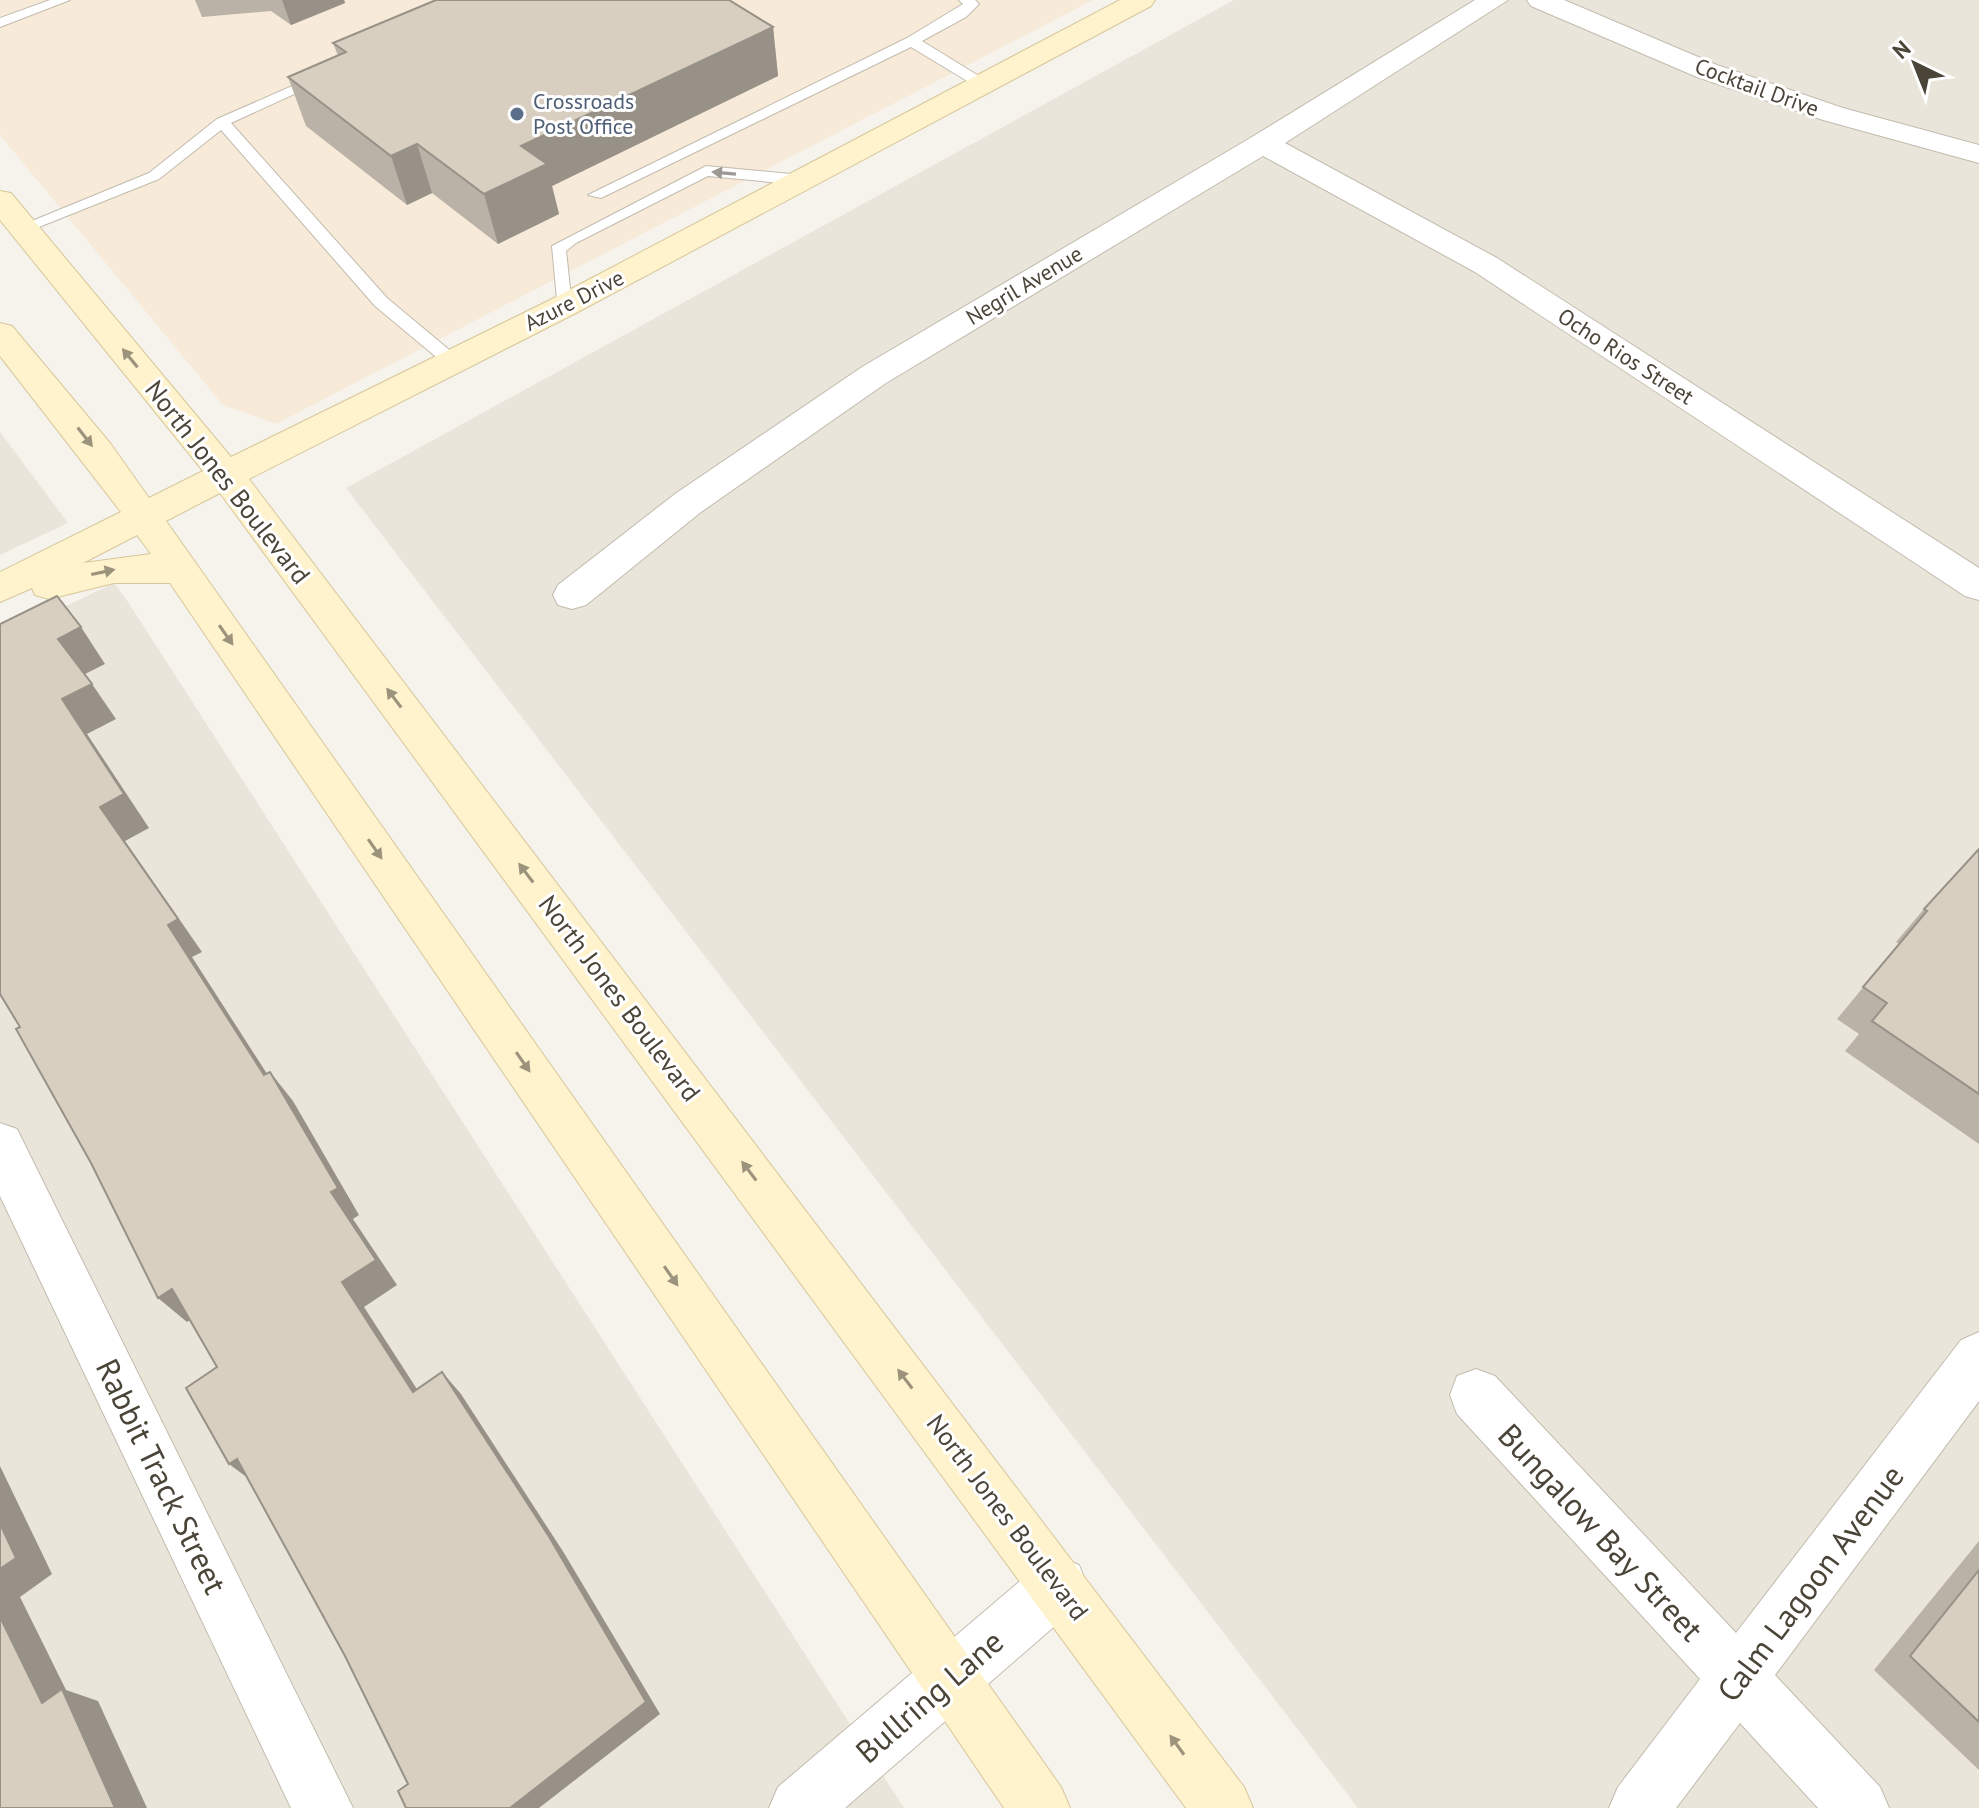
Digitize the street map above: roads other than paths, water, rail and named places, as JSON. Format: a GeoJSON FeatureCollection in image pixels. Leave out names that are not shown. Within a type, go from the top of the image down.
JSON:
{"type":"FeatureCollection","features":[{"type":"Feature","properties":{"kind":"main road","name":"Azure Drive"},"geometry":{"type":"LineString","coordinates":[[0,588],[564,306],[1128,3]]}},
{"type":"Feature","properties":{"kind":"main road","name":"North Jones Boulevard"},"geometry":{"type":"LineString","coordinates":[[0,200],[227,476],[1223,1808]]}},
{"type":"Feature","properties":{"kind":"main road"},"geometry":{"type":"LineString","coordinates":[[0,334],[97,452],[182,571],[1040,1808]]}},
{"type":"Feature","properties":{"kind":"main road"},"geometry":{"type":"LineString","coordinates":[[179,418],[217,431],[259,434],[386,396]]}},
{"type":"Feature","properties":{"kind":"main road"},"geometry":{"type":"LineString","coordinates":[[0,597],[102,571],[144,565],[182,571]]}},
{"type":"Feature","properties":{"kind":"street","name":"Negril Avenue"},"geometry":{"type":"LineString","coordinates":[[572,595],[688,503],[874,375],[1263,143],[1494,0]]}},
{"type":"Feature","properties":{"kind":"street","name":"Cocktail Drive"},"geometry":{"type":"LineString","coordinates":[[1541,0],[1721,76],[1833,114],[1979,154]]}},
{"type":"Feature","properties":{"kind":"street","name":"Ocho Rios Street"},"geometry":{"type":"LineString","coordinates":[[1263,143],[1486,265],[1979,586]]}},
{"type":"Feature","properties":{"kind":"street","name":"Rabbit Track Street"},"geometry":{"type":"LineString","coordinates":[[0,1145],[323,1808]]}},
{"type":"Feature","properties":{"kind":"street","name":"Calm Lagoon Avenue"},"geometry":{"type":"LineString","coordinates":[[1639,1808],[1979,1358]]}},
{"type":"Feature","properties":{"kind":"street","name":"Bungalow Bay Street"},"geometry":{"type":"LineString","coordinates":[[1476,1395],[1859,1808]]}},
{"type":"Feature","properties":{"kind":"street","name":"Bullring Lane"},"geometry":{"type":"LineString","coordinates":[[799,1808],[1059,1585]]}},
{"type":"Feature","properties":{"kind":"lane"},"geometry":{"type":"LineString","coordinates":[[596,195],[912,41],[961,14],[972,4],[966,0]]}},
{"type":"Feature","properties":{"kind":"lane"},"geometry":{"type":"LineString","coordinates":[[0,23],[52,2]]}},
{"type":"Feature","properties":{"kind":"lane"},"geometry":{"type":"LineString","coordinates":[[912,41],[982,84]]}},
{"type":"Feature","properties":{"kind":"lane"},"geometry":{"type":"LineString","coordinates":[[23,228],[154,176],[222,122],[336,72]]}},
{"type":"Feature","properties":{"kind":"lane"},"geometry":{"type":"LineString","coordinates":[[222,122],[381,302],[453,362]]}},
{"type":"Feature","properties":{"kind":"lane"},"geometry":{"type":"LineString","coordinates":[[564,306],[558,249],[570,240],[706,171],[802,180]]}},
{"type":"Feature","properties":{"kind":"place","name":"Crossroads Post Office"},"geometry":{"type":"Point","coordinates":[517,114]}}]}
